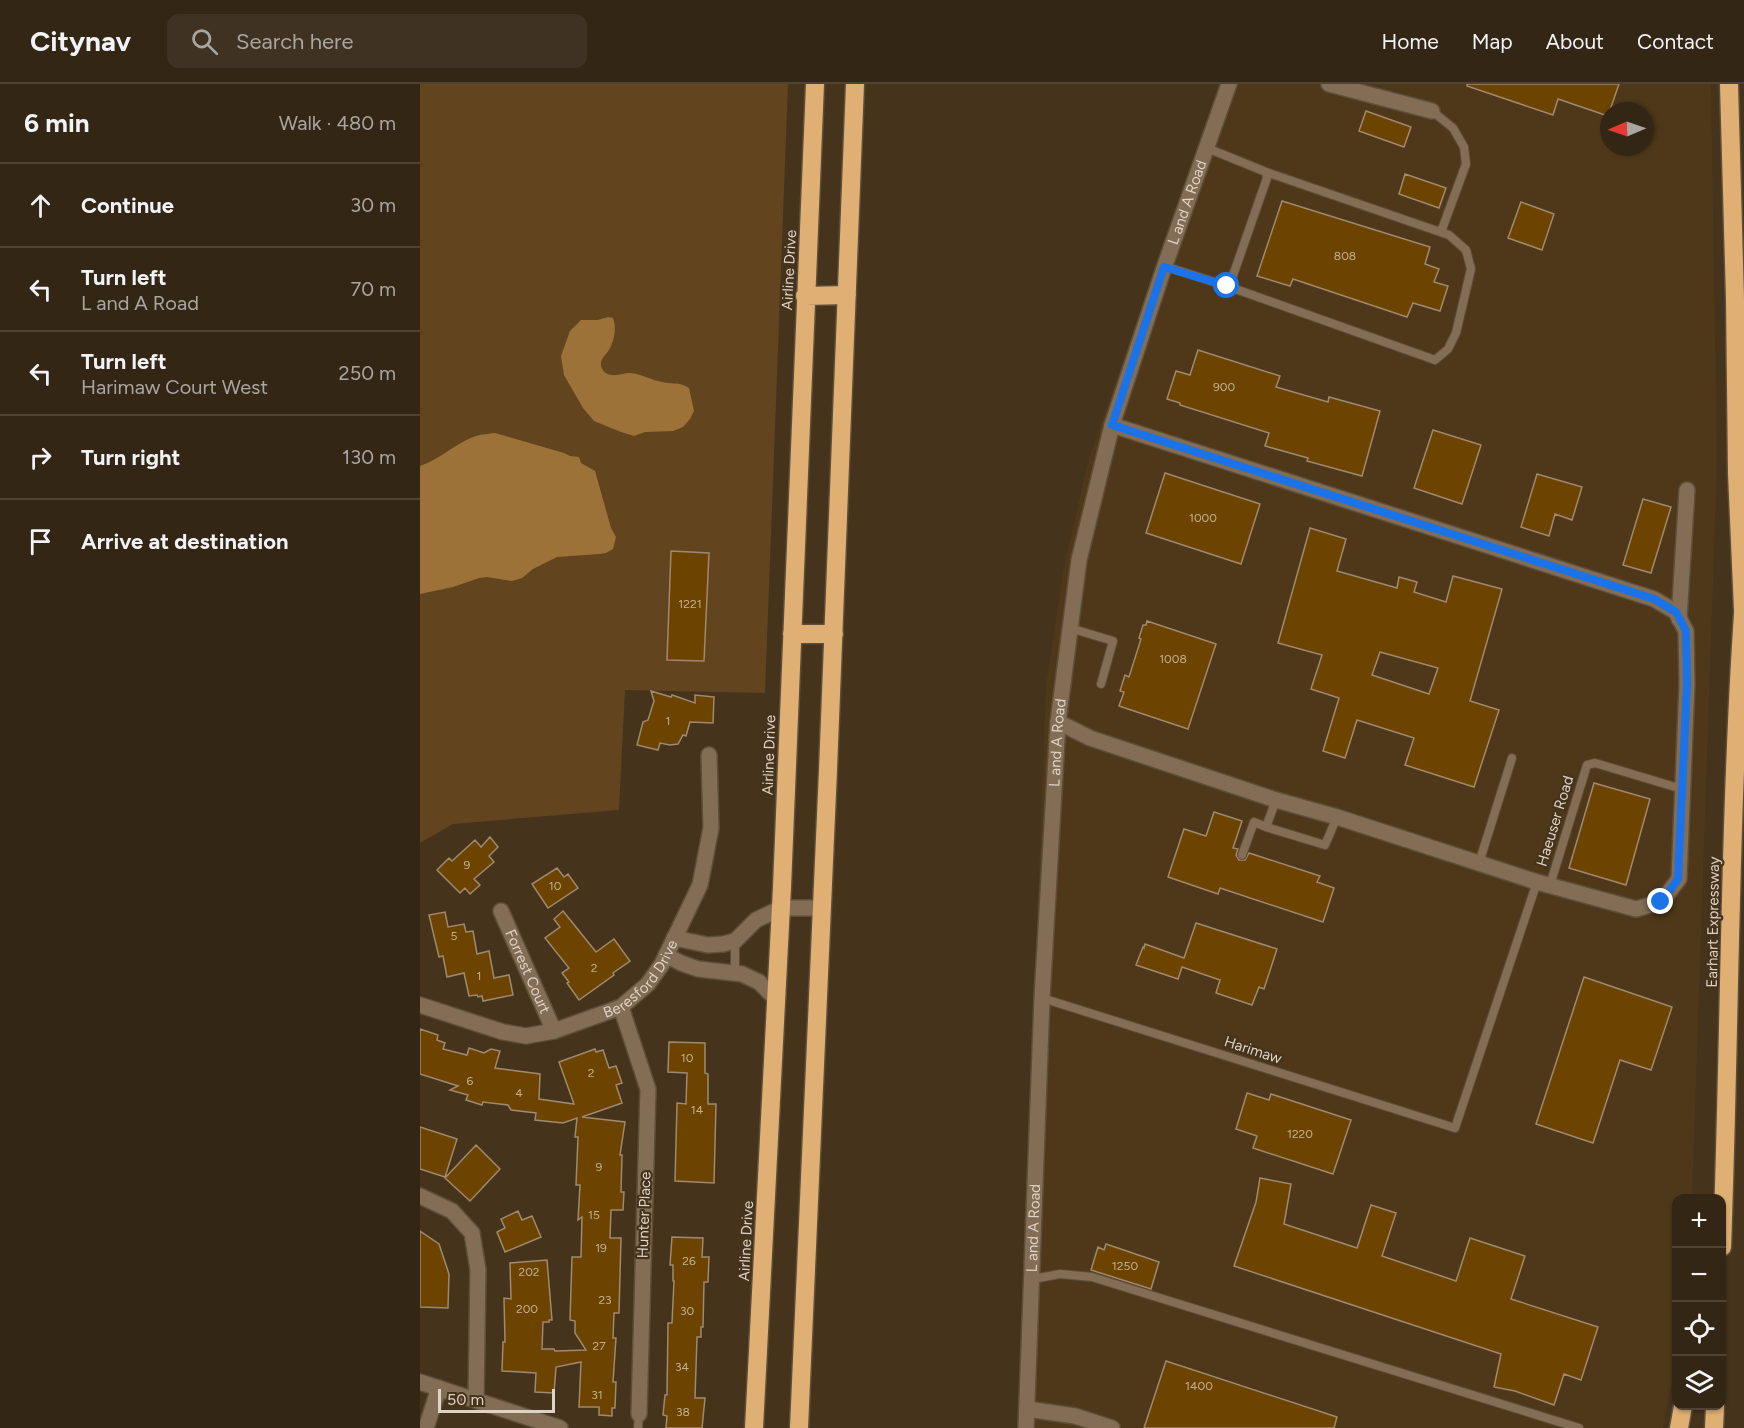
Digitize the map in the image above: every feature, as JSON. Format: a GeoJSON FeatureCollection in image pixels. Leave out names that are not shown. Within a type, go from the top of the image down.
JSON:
{"type":"FeatureCollection","features":[{"type":"Feature","properties":{"kind":"highway","name":"Airline Drive"},"geometry":{"type":"LineString","coordinates":[[754,1428],[781,908],[815,84]]}},
{"type":"Feature","properties":{"kind":"highway"},"geometry":{"type":"LineString","coordinates":[[799,1428],[834,634],[855,84]]}},
{"type":"Feature","properties":{"kind":"highway","name":"Earhart Expressway"},"geometry":{"type":"LineString","coordinates":[[1724,1194],[1734,805],[1743,607],[1737,473],[1736,299],[1729,84]]}},
{"type":"Feature","properties":{"kind":"highway"},"geometry":{"type":"LineString","coordinates":[[805,296],[847,295]]}},
{"type":"Feature","properties":{"kind":"highway"},"geometry":{"type":"LineString","coordinates":[[792,634],[834,634]]}},
{"type":"Feature","properties":{"kind":"highway"},"geometry":{"type":"LineString","coordinates":[[1717,1194],[1726,1135]]}},
{"type":"Feature","properties":{"kind":"highway"},"geometry":{"type":"LineString","coordinates":[[1679,1428],[1682,1410]]}},
{"type":"Feature","properties":{"kind":"highway"},"geometry":{"type":"LineString","coordinates":[[1714,1428],[1715,1410]]}},
{"type":"Feature","properties":{"kind":"street","name":"L and A Road"},"geometry":{"type":"LineString","coordinates":[[1026,1428],[1042,998],[1058,722],[1079,560],[1112,425],[1164,267],[1229,84]]}},
{"type":"Feature","properties":{"kind":"street"},"geometry":{"type":"LineString","coordinates":[[1329,84],[1432,111]]}},
{"type":"Feature","properties":{"kind":"street"},"geometry":{"type":"LineString","coordinates":[[1058,722],[1090,738],[1276,800],[1636,909],[1661,902],[1678,879],[1687,684],[1686,631],[1676,612],[1654,599],[1112,425]]}},
{"type":"Feature","properties":{"kind":"street"},"geometry":{"type":"LineString","coordinates":[[1679,619],[1687,490]]}},
{"type":"Feature","properties":{"kind":"street","name":"Beresford Drive"},"geometry":{"type":"LineString","coordinates":[[420,1005],[503,1032],[526,1036],[554,1031],[621,1007],[648,984],[662,964],[700,885],[711,828],[709,755]]}},
{"type":"Feature","properties":{"kind":"street"},"geometry":{"type":"LineString","coordinates":[[674,939],[708,945],[735,941],[756,920],[781,908],[822,908]]}},
{"type":"Feature","properties":{"kind":"street","name":"Forrest Court"},"geometry":{"type":"LineString","coordinates":[[501,911],[554,1031]]}},
{"type":"Feature","properties":{"kind":"street"},"geometry":{"type":"LineString","coordinates":[[666,955],[698,969],[742,974],[759,982],[776,999]]}},
{"type":"Feature","properties":{"kind":"street","name":"Hunter Place"},"geometry":{"type":"LineString","coordinates":[[621,1007],[648,1089],[638,1421]]}},
{"type":"Feature","properties":{"kind":"street"},"geometry":{"type":"LineString","coordinates":[[420,1196],[452,1211],[472,1233],[478,1270],[476,1400]]}},
{"type":"Feature","properties":{"kind":"street"},"geometry":{"type":"LineString","coordinates":[[420,1382],[560,1428]]}},
{"type":"Feature","properties":{"kind":"street"},"geometry":{"type":"LineString","coordinates":[[426,1428],[439,1388]]}},
{"type":"Feature","properties":{"kind":"street"},"geometry":{"type":"LineString","coordinates":[[1027,1409],[1075,1416],[1112,1428]]}},
{"type":"Feature","properties":{"kind":"lane"},"geometry":{"type":"LineString","coordinates":[[1432,111],[1453,128],[1464,147],[1466,164],[1441,232]]}},
{"type":"Feature","properties":{"kind":"lane"},"geometry":{"type":"LineString","coordinates":[[1164,267],[1229,285],[1435,360],[1448,349],[1456,333],[1470,269],[1466,250],[1449,235],[1266,175],[1207,148]]}},
{"type":"Feature","properties":{"kind":"lane"},"geometry":{"type":"LineString","coordinates":[[1229,285],[1266,175]]}},
{"type":"Feature","properties":{"kind":"lane"},"geometry":{"type":"LineString","coordinates":[[1070,628],[1113,641],[1101,684]]}},
{"type":"Feature","properties":{"kind":"lane"},"geometry":{"type":"LineString","coordinates":[[1479,863],[1512,758]]}},
{"type":"Feature","properties":{"kind":"lane","name":"Haeuser Road"},"geometry":{"type":"LineString","coordinates":[[1455,1128],[1587,765],[1595,763],[1682,789]]}},
{"type":"Feature","properties":{"kind":"lane"},"geometry":{"type":"LineString","coordinates":[[1266,827],[1276,800]]}},
{"type":"Feature","properties":{"kind":"lane"},"geometry":{"type":"LineString","coordinates":[[1242,855],[1254,822],[1325,845],[1337,817]]}},
{"type":"Feature","properties":{"kind":"lane"},"geometry":{"type":"LineString","coordinates":[[735,941],[735,973]]}},
{"type":"Feature","properties":{"kind":"lane","name":"Harimaw"},"geometry":{"type":"LineString","coordinates":[[1042,998],[1455,1128]]}},
{"type":"Feature","properties":{"kind":"lane"},"geometry":{"type":"LineString","coordinates":[[1033,1279],[1060,1274],[1092,1277],[1579,1428]]}},
{"type":"Feature","properties":{"kind":"shaded area"},"geometry":{"type":"Polygon","coordinates":[[[420,84],[788,84],[765,693],[625,690],[619,810],[453,824],[420,843],[420,84]]]}},
{"type":"Feature","properties":{"kind":"shaded area"},"geometry":{"type":"Polygon","coordinates":[[[1219,84],[1711,84],[1717,463],[1692,1194],[1672,1194],[1672,1380],[1663,1428],[1018,1428],[1046,686],[1064,567],[1089,458],[1219,84]]]}},
{"type":"Feature","properties":{"kind":"shaded area"},"geometry":{"type":"Polygon","coordinates":[[[613,318],[614,339],[601,362],[601,367],[607,374],[634,374],[689,388],[694,411],[683,427],[673,431],[645,432],[634,436],[594,421],[583,408],[564,375],[561,356],[570,331],[581,320],[598,320],[613,318]]]}},
{"type":"Feature","properties":{"kind":"shaded area"},"geometry":{"type":"Polygon","coordinates":[[[495,433],[579,457],[581,463],[595,471],[611,528],[616,537],[613,549],[606,553],[557,557],[533,569],[522,578],[512,581],[479,578],[453,587],[420,594],[420,466],[468,439],[495,433]]]}},
{"type":"Feature","properties":{"kind":"building"},"geometry":{"type":"Polygon","coordinates":[[[1467,84],[1619,84],[1613,102],[1600,102],[1600,113],[1558,99],[1553,115],[1467,86],[1467,84]]]}},
{"type":"Feature","properties":{"kind":"building"},"geometry":{"type":"Polygon","coordinates":[[[1366,111],[1411,127],[1404,147],[1359,131],[1366,111]]]}},
{"type":"Feature","properties":{"kind":"building"},"geometry":{"type":"Polygon","coordinates":[[[1405,174],[1446,188],[1439,208],[1399,194],[1405,174]]]}},
{"type":"Feature","properties":{"kind":"building"},"geometry":{"type":"Polygon","coordinates":[[[1282,201],[1430,247],[1425,264],[1439,269],[1434,282],[1448,286],[1440,311],[1413,303],[1407,317],[1293,279],[1290,286],[1257,276],[1282,201]]]}},
{"type":"Feature","properties":{"kind":"building"},"geometry":{"type":"Polygon","coordinates":[[[1521,202],[1554,214],[1542,250],[1508,238],[1521,202]]]}},
{"type":"Feature","properties":{"kind":"building"},"geometry":{"type":"Polygon","coordinates":[[[1198,350],[1280,376],[1276,387],[1328,402],[1329,397],[1380,411],[1362,476],[1307,461],[1308,458],[1265,446],[1269,433],[1167,399],[1176,371],[1190,375],[1198,350]]]}},
{"type":"Feature","properties":{"kind":"building"},"geometry":{"type":"Polygon","coordinates":[[[1433,430],[1481,445],[1462,504],[1414,488],[1433,430]]]}},
{"type":"Feature","properties":{"kind":"building"},"geometry":{"type":"Polygon","coordinates":[[[1165,473],[1260,504],[1241,564],[1146,533],[1165,473]]]}},
{"type":"Feature","properties":{"kind":"building"},"geometry":{"type":"Polygon","coordinates":[[[1537,474],[1582,487],[1572,520],[1555,514],[1549,536],[1521,527],[1537,474]]]}},
{"type":"Feature","properties":{"kind":"building"},"geometry":{"type":"Polygon","coordinates":[[[1643,499],[1671,507],[1651,573],[1623,565],[1643,499]]]}},
{"type":"Feature","properties":{"kind":"building"},"geometry":{"type":"Polygon","coordinates":[[[1310,528],[1346,539],[1337,571],[1397,588],[1399,577],[1417,582],[1414,592],[1446,602],[1453,576],[1502,589],[1470,701],[1499,710],[1474,787],[1405,765],[1414,738],[1357,720],[1345,758],[1323,751],[1339,698],[1311,689],[1322,655],[1278,643],[1310,528]],[[1380,652],[1372,675],[1429,694],[1438,668],[1380,652]]]}},
{"type":"Feature","properties":{"kind":"building"},"geometry":{"type":"Polygon","coordinates":[[[671,551],[709,553],[704,661],[667,660],[671,551]]]}},
{"type":"Feature","properties":{"kind":"building"},"geometry":{"type":"Polygon","coordinates":[[[1147,621],[1216,644],[1188,729],[1119,706],[1124,692],[1120,691],[1125,675],[1129,677],[1143,625],[1146,625],[1147,621]]]}},
{"type":"Feature","properties":{"kind":"building"},"geometry":{"type":"Polygon","coordinates":[[[651,691],[695,703],[695,695],[714,697],[713,723],[690,722],[686,736],[683,735],[678,744],[660,743],[658,750],[637,745],[643,722],[648,720],[654,701],[651,691]]]}},
{"type":"Feature","properties":{"kind":"building"},"geometry":{"type":"Polygon","coordinates":[[[1594,783],[1650,799],[1626,885],[1569,868],[1594,783]]]}},
{"type":"Feature","properties":{"kind":"building"},"geometry":{"type":"Polygon","coordinates":[[[1214,812],[1242,821],[1233,848],[1238,849],[1236,855],[1239,860],[1245,860],[1249,853],[1320,876],[1317,882],[1334,888],[1323,922],[1220,888],[1218,894],[1168,877],[1184,829],[1206,836],[1214,812]]]}},
{"type":"Feature","properties":{"kind":"building"},"geometry":{"type":"Polygon","coordinates":[[[490,837],[498,847],[489,856],[494,862],[474,879],[480,885],[470,894],[465,888],[460,893],[437,870],[449,858],[452,861],[475,840],[481,847],[490,837]]]}},
{"type":"Feature","properties":{"kind":"building"},"geometry":{"type":"Polygon","coordinates":[[[557,868],[564,877],[568,874],[578,888],[548,908],[532,884],[557,868]]]}},
{"type":"Feature","properties":{"kind":"building"},"geometry":{"type":"Polygon","coordinates":[[[563,911],[596,952],[614,939],[630,961],[579,1000],[562,973],[569,968],[545,938],[560,927],[554,919],[563,911]]]}},
{"type":"Feature","properties":{"kind":"building"},"geometry":{"type":"Polygon","coordinates":[[[445,912],[448,927],[464,924],[466,932],[473,931],[477,954],[489,951],[494,978],[509,975],[513,995],[483,1001],[482,996],[469,996],[464,973],[447,977],[443,956],[439,957],[429,915],[445,912]]]}},
{"type":"Feature","properties":{"kind":"building"},"geometry":{"type":"Polygon","coordinates":[[[1196,923],[1277,949],[1264,989],[1259,987],[1252,1005],[1216,993],[1220,980],[1182,967],[1178,979],[1136,965],[1145,944],[1184,958],[1196,923]]]}},
{"type":"Feature","properties":{"kind":"building"},"geometry":{"type":"Polygon","coordinates":[[[1584,977],[1672,1007],[1651,1070],[1620,1060],[1593,1143],[1536,1124],[1584,977]]]}},
{"type":"Feature","properties":{"kind":"building"},"geometry":{"type":"Polygon","coordinates":[[[420,1029],[438,1035],[437,1040],[445,1043],[443,1049],[467,1055],[469,1048],[484,1053],[491,1049],[500,1051],[495,1068],[540,1074],[539,1099],[574,1104],[559,1062],[595,1049],[596,1052],[603,1050],[609,1068],[616,1066],[622,1083],[616,1085],[622,1103],[582,1117],[625,1122],[620,1155],[622,1155],[623,1210],[611,1210],[610,1238],[621,1238],[619,1313],[614,1313],[613,1338],[616,1338],[613,1382],[616,1382],[615,1408],[612,1408],[612,1416],[599,1415],[599,1407],[579,1407],[581,1362],[556,1367],[554,1393],[535,1392],[536,1373],[502,1371],[503,1342],[505,1342],[504,1298],[511,1299],[510,1263],[547,1260],[552,1320],[543,1322],[542,1349],[586,1350],[575,1333],[575,1321],[570,1320],[572,1257],[581,1257],[582,1217],[578,1220],[580,1185],[576,1185],[577,1118],[563,1123],[535,1120],[536,1113],[511,1110],[508,1105],[483,1102],[482,1105],[466,1100],[468,1095],[450,1090],[458,1086],[420,1074],[420,1029]]]}},
{"type":"Feature","properties":{"kind":"building"},"geometry":{"type":"Polygon","coordinates":[[[669,1042],[705,1043],[708,1104],[716,1104],[714,1183],[675,1181],[677,1103],[686,1104],[687,1073],[668,1072],[669,1042]]]}},
{"type":"Feature","properties":{"kind":"building"},"geometry":{"type":"Polygon","coordinates":[[[1247,1093],[1269,1100],[1271,1094],[1351,1120],[1333,1174],[1253,1148],[1257,1136],[1236,1129],[1247,1093]]]}},
{"type":"Feature","properties":{"kind":"building"},"geometry":{"type":"Polygon","coordinates":[[[420,1127],[457,1139],[445,1177],[420,1169],[420,1127]]]}},
{"type":"Feature","properties":{"kind":"building"},"geometry":{"type":"Polygon","coordinates":[[[476,1145],[500,1169],[470,1201],[445,1178],[476,1145]]]}},
{"type":"Feature","properties":{"kind":"building"},"geometry":{"type":"Polygon","coordinates":[[[1260,1178],[1291,1184],[1284,1224],[1357,1248],[1371,1205],[1396,1213],[1382,1256],[1456,1281],[1470,1238],[1525,1256],[1511,1299],[1598,1327],[1581,1380],[1564,1374],[1554,1405],[1515,1391],[1494,1387],[1501,1354],[1234,1266],[1256,1202],[1260,1178]]]}},
{"type":"Feature","properties":{"kind":"building"},"geometry":{"type":"Polygon","coordinates":[[[518,1211],[522,1220],[532,1216],[541,1237],[505,1252],[497,1232],[505,1228],[501,1219],[518,1211]]]}},
{"type":"Feature","properties":{"kind":"building"},"geometry":{"type":"Polygon","coordinates":[[[420,1231],[439,1244],[449,1274],[448,1308],[420,1307],[420,1231]]]}},
{"type":"Feature","properties":{"kind":"building"},"geometry":{"type":"Polygon","coordinates":[[[672,1237],[703,1238],[702,1257],[709,1257],[708,1282],[704,1282],[703,1327],[701,1327],[701,1337],[697,1337],[695,1398],[705,1398],[702,1428],[666,1428],[667,1416],[663,1415],[665,1395],[667,1395],[668,1323],[672,1323],[674,1281],[673,1265],[670,1265],[672,1237]]]}},
{"type":"Feature","properties":{"kind":"building"},"geometry":{"type":"Polygon","coordinates":[[[1106,1244],[1159,1262],[1151,1289],[1091,1270],[1098,1247],[1104,1250],[1106,1244]]]}},
{"type":"Feature","properties":{"kind":"building"},"geometry":{"type":"Polygon","coordinates":[[[1166,1361],[1337,1417],[1334,1428],[1144,1428],[1166,1361]]]}},
{"type":"Feature","properties":{"kind":"route"},"geometry":{"type":"LineString","coordinates":[[1227,286],[1164,267],[1112,425],[1654,599],[1676,612],[1686,631],[1687,684],[1678,879],[1661,902]]}}]}
